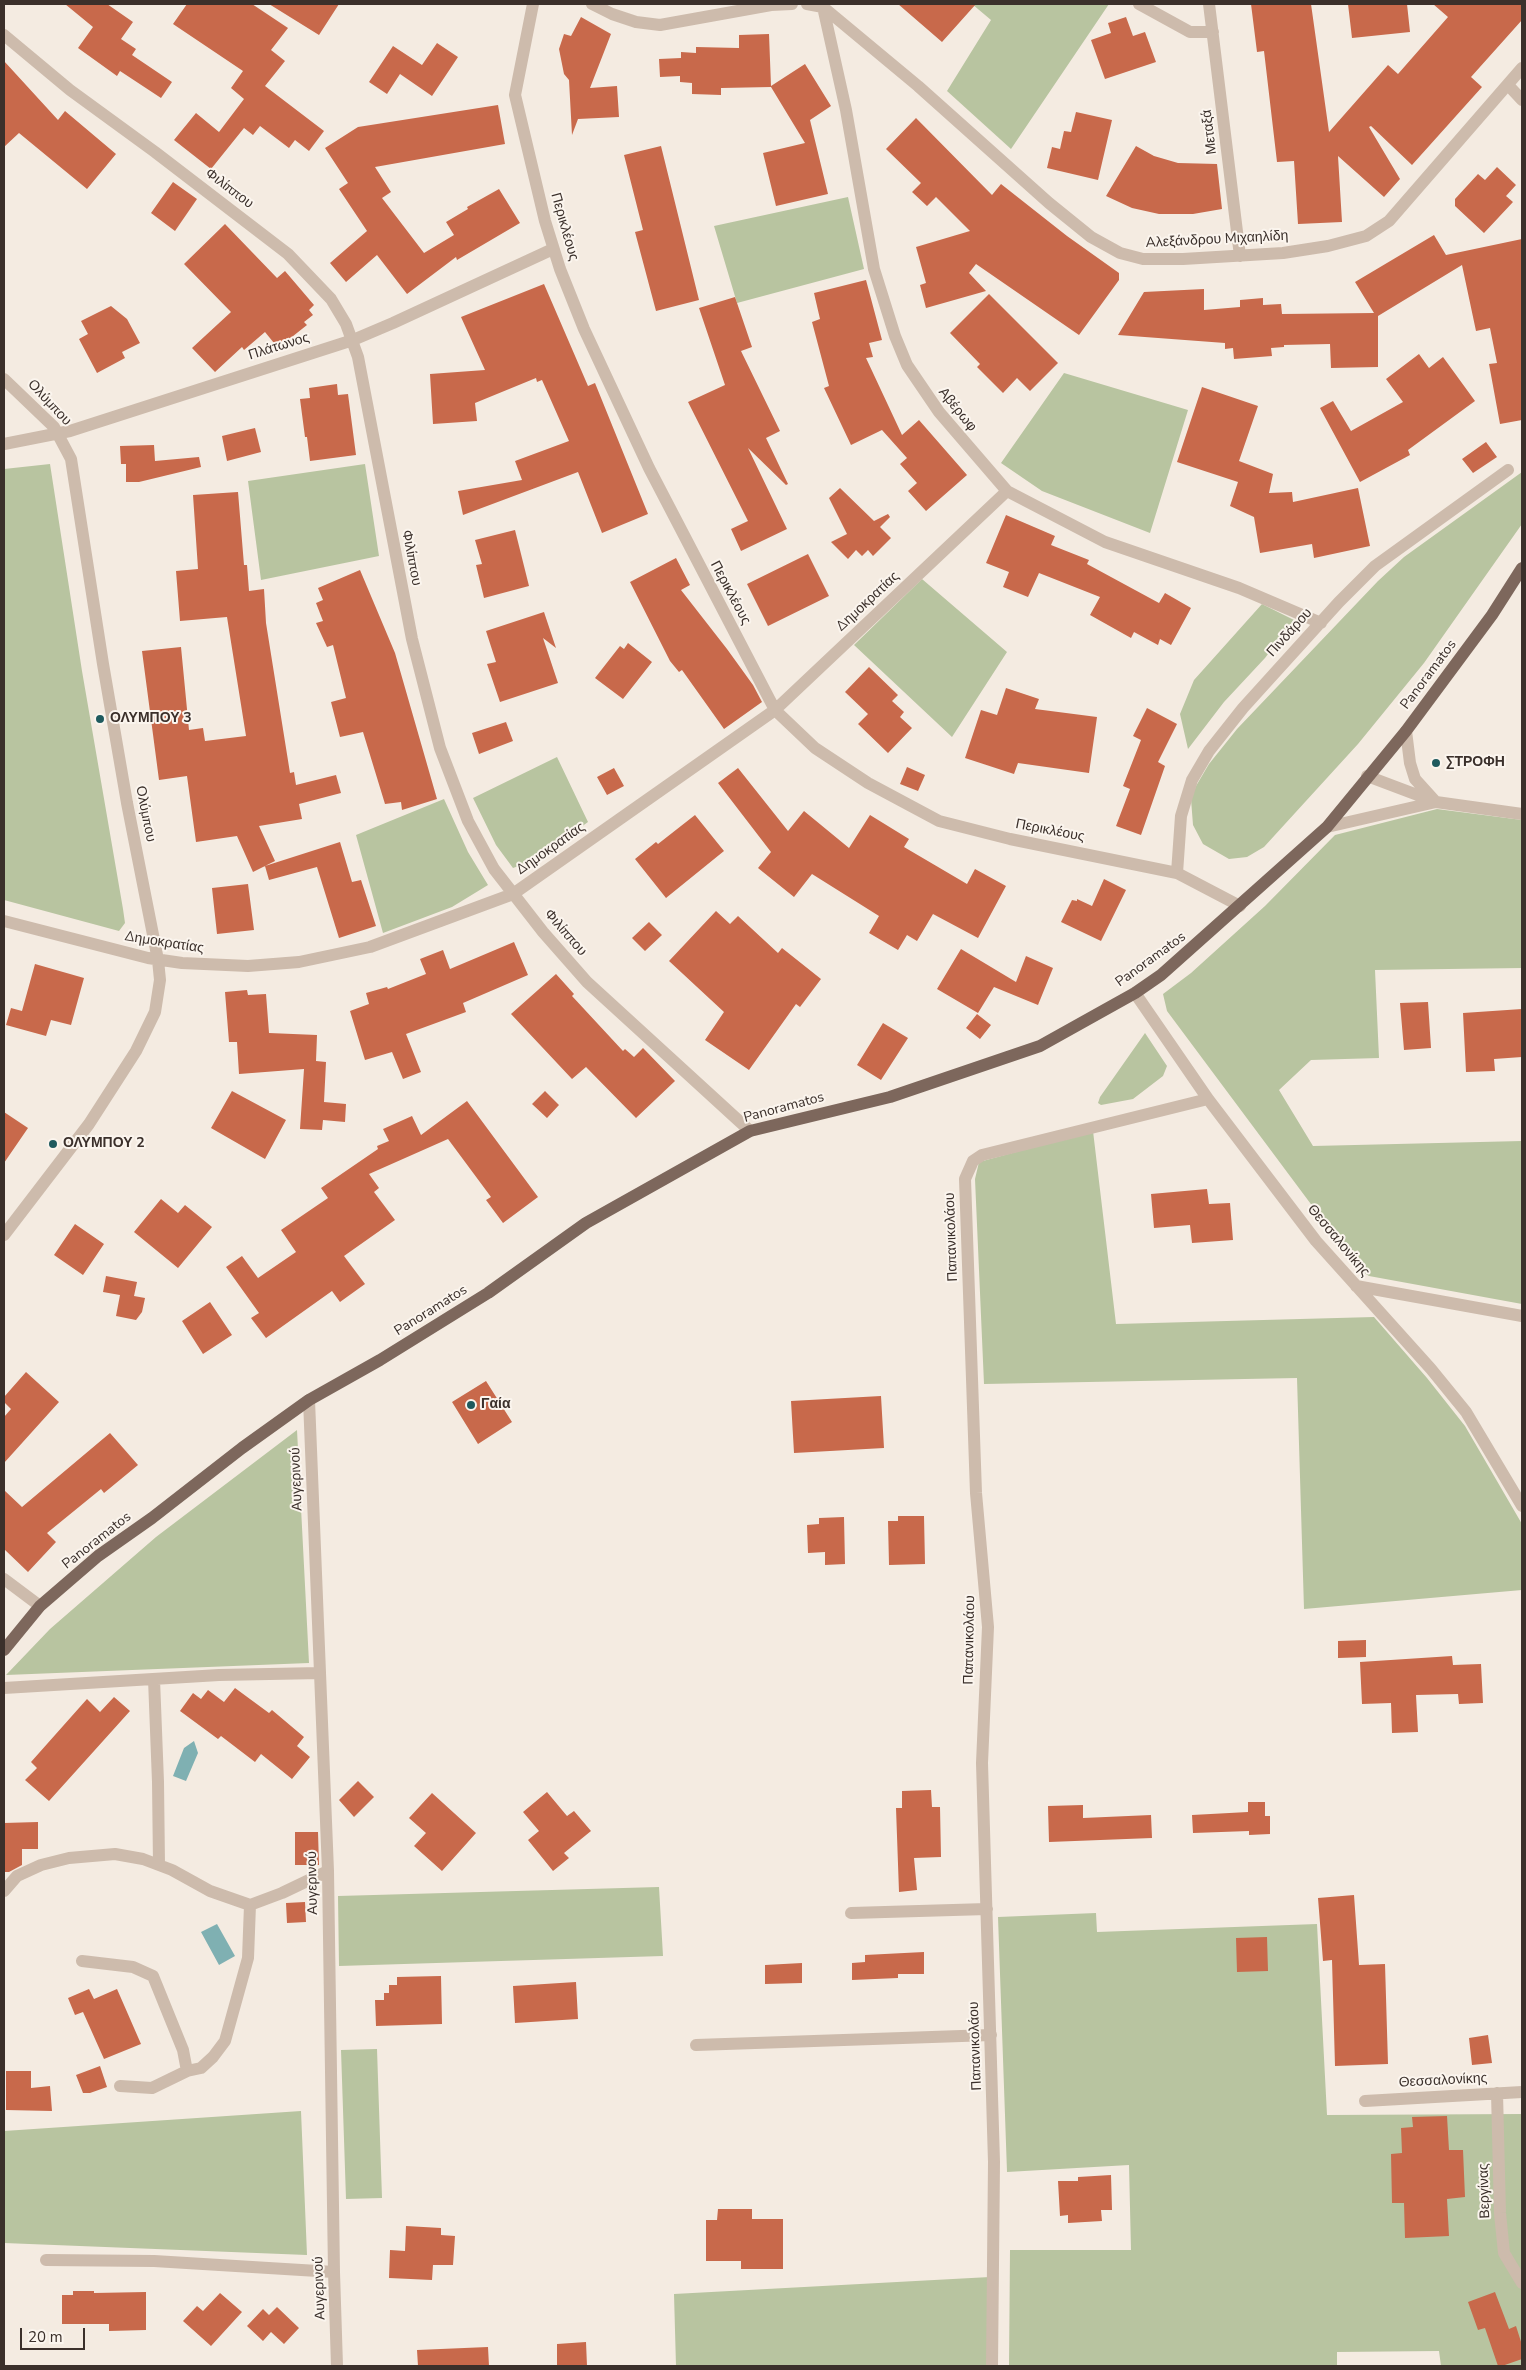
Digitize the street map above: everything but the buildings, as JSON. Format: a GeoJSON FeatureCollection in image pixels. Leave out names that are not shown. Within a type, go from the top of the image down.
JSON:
{"type":"FeatureCollection","features":[{"type":"Feature","properties":{"kind":"main road","name":"Panoramatos"},"geometry":{"type":"LineString","coordinates":[[4,1650],[40,1606],[98,1556],[308,1400],[380,1360],[488,1293],[586,1222],[750,1130],[890,1097],[1040,1046],[1134,993],[1186,954],[1328,827],[1367,776],[1406,731],[1492,615],[1522,568]]}},
{"type":"Feature","properties":{"kind":"street","name":"Περικλέους"},"geometry":{"type":"LineString","coordinates":[[533,4],[515,95],[553,249],[584,329],[649,468],[775,710],[815,748],[868,782],[939,821],[1010,839],[1177,873],[1240,906]]}},
{"type":"Feature","properties":{"kind":"street"},"geometry":{"type":"LineString","coordinates":[[592,4],[612,14],[636,22],[660,25],[771,5],[792,4]]}},
{"type":"Feature","properties":{"kind":"street","name":"Aλεξάνδρου Mιχαηλίδη"},"geometry":{"type":"LineString","coordinates":[[807,4],[823,7],[918,86],[1049,203],[1101,243],[1120,253],[1142,259],[1240,256],[1328,246],[1366,236],[1383,226],[1522,68]]}},
{"type":"Feature","properties":{"kind":"street"},"geometry":{"type":"LineString","coordinates":[[1139,4],[1190,32],[1212,32]]}},
{"type":"Feature","properties":{"kind":"street","name":"Μεταξά"},"geometry":{"type":"LineString","coordinates":[[1209,4],[1240,256]]}},
{"type":"Feature","properties":{"kind":"street","name":"Αβέρωφ"},"geometry":{"type":"LineString","coordinates":[[823,7],[846,110],[874,269],[895,336],[907,365],[926,394],[1007,491],[1105,542],[1239,588],[1321,623]]}},
{"type":"Feature","properties":{"kind":"street","name":"Φιλίππου"},"geometry":{"type":"LineString","coordinates":[[4,35],[70,90],[155,152],[288,254],[330,299],[353,340],[358,357],[412,639],[440,748],[468,821],[494,869],[588,982],[750,1130]]}},
{"type":"Feature","properties":{"kind":"street"},"geometry":{"type":"LineString","coordinates":[[1508,85],[1522,100]]}},
{"type":"Feature","properties":{"kind":"street","name":"Πλάτωνος"},"geometry":{"type":"LineString","coordinates":[[4,444],[60,434],[353,340],[553,249]]}},
{"type":"Feature","properties":{"kind":"street","name":"Ολύμπου"},"geometry":{"type":"LineString","coordinates":[[4,379],[47,419],[60,434],[69,452],[74,472],[122,775],[158,960],[160,980],[158,1000],[152,1022],[145,1035],[88,1124],[4,1235]]}},
{"type":"Feature","properties":{"kind":"street","name":"Πινδάρου"},"geometry":{"type":"LineString","coordinates":[[1177,873],[1181,816],[1188,791],[1198,767],[1243,708],[1375,566],[1508,470]]}},
{"type":"Feature","properties":{"kind":"street","name":"Δημοκρατίας"},"geometry":{"type":"LineString","coordinates":[[4,921],[96,946],[158,960],[248,966],[318,959],[370,947],[513,894],[775,710],[1007,491]]}},
{"type":"Feature","properties":{"kind":"street"},"geometry":{"type":"LineString","coordinates":[[1406,731],[1410,762],[1415,779],[1436,802]]}},
{"type":"Feature","properties":{"kind":"street"},"geometry":{"type":"LineString","coordinates":[[1367,776],[1436,802],[1522,814]]}},
{"type":"Feature","properties":{"kind":"street"},"geometry":{"type":"LineString","coordinates":[[1328,827],[1436,802]]}},
{"type":"Feature","properties":{"kind":"street","name":"Θεσσαλονίκης"},"geometry":{"type":"LineString","coordinates":[[1134,993],[1208,1099],[1316,1241],[1452,1393],[1481,1434],[1522,1506]]}},
{"type":"Feature","properties":{"kind":"street","name":"Παπανικολάου"},"geometry":{"type":"LineString","coordinates":[[992,2366],[994,2162],[982,1763],[988,1628],[976,1493],[965,1190],[967,1172],[973,1161],[991,1153],[1208,1099]]}},
{"type":"Feature","properties":{"kind":"street"},"geometry":{"type":"LineString","coordinates":[[1356,1286],[1522,1316]]}},
{"type":"Feature","properties":{"kind":"street","name":"Αυγερινού"},"geometry":{"type":"LineString","coordinates":[[308,1400],[328,1871],[337,2366]]}},
{"type":"Feature","properties":{"kind":"street"},"geometry":{"type":"LineString","coordinates":[[4,1580],[40,1606]]}},
{"type":"Feature","properties":{"kind":"street"},"geometry":{"type":"LineString","coordinates":[[4,1688],[219,1675],[320,1673]]}},
{"type":"Feature","properties":{"kind":"street"},"geometry":{"type":"LineString","coordinates":[[154,1680],[159,1865]]}},
{"type":"Feature","properties":{"kind":"street"},"geometry":{"type":"LineString","coordinates":[[4,1892],[17,1876],[41,1865],[69,1858],[115,1854],[143,1859],[159,1865],[210,1891],[250,1905],[282,1893],[328,1871]]}},
{"type":"Feature","properties":{"kind":"street"},"geometry":{"type":"LineString","coordinates":[[120,2086],[152,2088],[186,2071],[201,2068],[213,2057],[225,2041],[248,1958],[250,1905]]}},
{"type":"Feature","properties":{"kind":"street"},"geometry":{"type":"LineString","coordinates":[[851,1913],[987,1909]]}},
{"type":"Feature","properties":{"kind":"street"},"geometry":{"type":"LineString","coordinates":[[82,1961],[134,1967],[153,1976],[183,2050],[186,2071]]}},
{"type":"Feature","properties":{"kind":"street"},"geometry":{"type":"LineString","coordinates":[[696,2045],[991,2035]]}},
{"type":"Feature","properties":{"kind":"street","name":"Θεσσαλονίκης"},"geometry":{"type":"LineString","coordinates":[[1365,2100],[1522,2092]]}},
{"type":"Feature","properties":{"kind":"street","name":"Βεργίνας"},"geometry":{"type":"LineString","coordinates":[[1497,2093],[1500,2213],[1504,2253],[1522,2282]]}},
{"type":"Feature","properties":{"kind":"street"},"geometry":{"type":"LineString","coordinates":[[46,2260],[154,2261],[334,2272]]}},
{"type":"Feature","properties":{"kind":"green space"},"geometry":{"type":"Polygon","coordinates":[[[972,4],[1109,4],[1011,149],[947,91],[991,20],[972,4]]]}},
{"type":"Feature","properties":{"kind":"green space"},"geometry":{"type":"Polygon","coordinates":[[[848,197],[864,269],[737,303],[714,226],[848,197]]]}},
{"type":"Feature","properties":{"kind":"green space"},"geometry":{"type":"Polygon","coordinates":[[[1064,373],[1188,410],[1150,533],[1042,491],[1001,463],[1064,373]]]}},
{"type":"Feature","properties":{"kind":"green space"},"geometry":{"type":"Polygon","coordinates":[[[50,464],[82,671],[123,909],[125,923],[119,931],[4,900],[4,469],[50,464]]]}},
{"type":"Feature","properties":{"kind":"green space"},"geometry":{"type":"Polygon","coordinates":[[[365,464],[379,556],[261,580],[248,481],[365,464]]]}},
{"type":"Feature","properties":{"kind":"green space"},"geometry":{"type":"Polygon","coordinates":[[[1522,472],[1522,524],[1424,663],[1358,744],[1264,847],[1247,857],[1229,859],[1203,844],[1193,825],[1191,799],[1209,764],[1237,729],[1378,581],[1404,557],[1522,472]]]}},
{"type":"Feature","properties":{"kind":"green space"},"geometry":{"type":"Polygon","coordinates":[[[922,579],[1007,652],[952,737],[854,645],[922,579]]]}},
{"type":"Feature","properties":{"kind":"green space"},"geometry":{"type":"Polygon","coordinates":[[[1262,604],[1294,620],[1265,658],[1224,702],[1188,749],[1180,714],[1194,680],[1262,604]]]}},
{"type":"Feature","properties":{"kind":"green space"},"geometry":{"type":"Polygon","coordinates":[[[557,757],[588,822],[535,860],[513,868],[496,845],[473,798],[557,757]]]}},
{"type":"Feature","properties":{"kind":"green space"},"geometry":{"type":"Polygon","coordinates":[[[444,799],[468,852],[488,885],[452,907],[383,933],[356,835],[444,799]]]}},
{"type":"Feature","properties":{"kind":"green space"},"geometry":{"type":"Polygon","coordinates":[[[1437,809],[1522,820],[1522,968],[1375,970],[1379,1058],[1311,1060],[1279,1090],[1313,1146],[1522,1141],[1522,1304],[1369,1276],[1360,1270],[1167,1011],[1163,994],[1191,973],[1265,906],[1335,835],[1437,809]]]}},
{"type":"Feature","properties":{"kind":"green space"},"geometry":{"type":"Polygon","coordinates":[[[1145,1033],[1167,1066],[1163,1076],[1133,1099],[1101,1105],[1098,1103],[1100,1097],[1145,1033]]]}},
{"type":"Feature","properties":{"kind":"green space"},"geometry":{"type":"Polygon","coordinates":[[[1093,1131],[1116,1324],[1374,1317],[1427,1378],[1465,1426],[1522,1524],[1522,1590],[1304,1609],[1297,1378],[984,1384],[975,1179],[979,1162],[1093,1131]]]}},
{"type":"Feature","properties":{"kind":"green space"},"geometry":{"type":"Polygon","coordinates":[[[297,1430],[309,1663],[6,1675],[50,1629],[156,1537],[297,1430]]]}},
{"type":"Feature","properties":{"kind":"green space"},"geometry":{"type":"Polygon","coordinates":[[[659,1887],[663,1956],[339,1966],[338,1896],[659,1887]]]}},
{"type":"Feature","properties":{"kind":"green space"},"geometry":{"type":"Polygon","coordinates":[[[1096,1913],[1097,1932],[1317,1924],[1327,2115],[1522,2114],[1522,2366],[1441,2366],[1439,2351],[1337,2352],[1337,2366],[1009,2366],[1010,2250],[1131,2250],[1129,2165],[1007,2172],[998,1917],[1096,1913]]]}},
{"type":"Feature","properties":{"kind":"green space"},"geometry":{"type":"Polygon","coordinates":[[[377,2049],[382,2198],[346,2199],[341,2050],[377,2049]]]}},
{"type":"Feature","properties":{"kind":"green space"},"geometry":{"type":"Polygon","coordinates":[[[301,2111],[307,2255],[4,2243],[4,2131],[301,2111]]]}},
{"type":"Feature","properties":{"kind":"green space"},"geometry":{"type":"Polygon","coordinates":[[[990,2277],[988,2366],[676,2366],[674,2294],[990,2277]]]}},
{"type":"Feature","properties":{"kind":"water"},"geometry":{"type":"Polygon","coordinates":[[[194,1741],[198,1753],[186,1781],[173,1776],[184,1748],[194,1741]]]}},
{"type":"Feature","properties":{"kind":"water"},"geometry":{"type":"Polygon","coordinates":[[[217,1924],[235,1956],[219,1965],[201,1932],[217,1924]]]}},
{"type":"Feature","properties":{"kind":"place","name":"ΟΛΥΜΠΟΥ 3"},"geometry":{"type":"Point","coordinates":[100,719]}},
{"type":"Feature","properties":{"kind":"place","name":"ΣΤΡΟΦΗ"},"geometry":{"type":"Point","coordinates":[1436,763]}},
{"type":"Feature","properties":{"kind":"place","name":"ΟΛΥΜΠΟΥ 2"},"geometry":{"type":"Point","coordinates":[53,1144]}},
{"type":"Feature","properties":{"kind":"place","name":"Γαία"},"geometry":{"type":"Point","coordinates":[471,1405]}}]}
